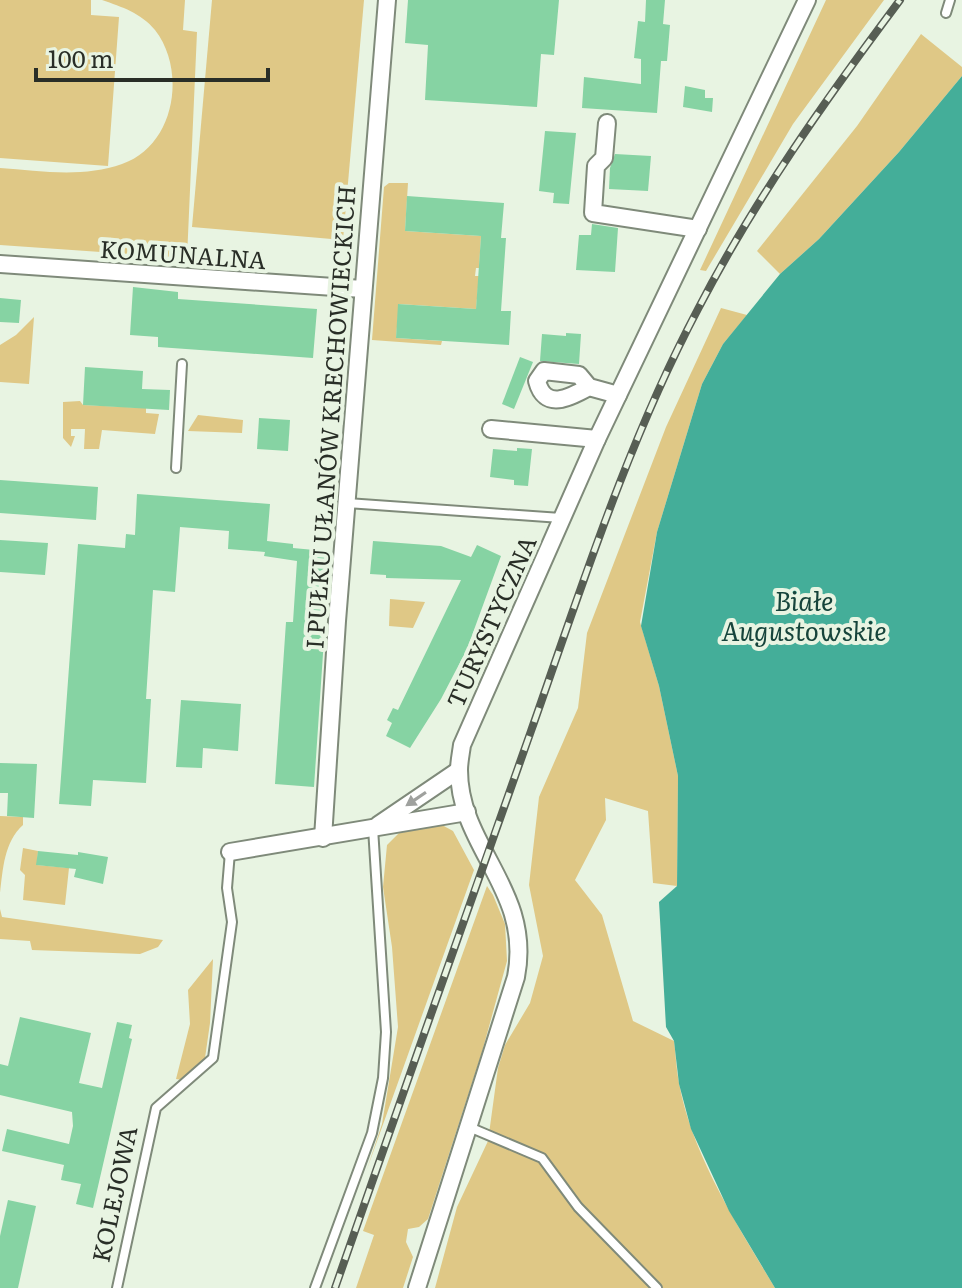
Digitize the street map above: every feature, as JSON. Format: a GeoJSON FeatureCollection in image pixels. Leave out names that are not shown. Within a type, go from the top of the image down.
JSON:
{"type":"FeatureCollection","features":[{"type":"Feature","properties":{"kind":"street","name":"I PUŁKU UŁANÓW KRECHOWIECKICH"},"geometry":{"type":"LineString","coordinates":[[323,838],[387,0]]}},
{"type":"Feature","properties":{"kind":"street","name":"TURYSTYCZNA"},"geometry":{"type":"LineString","coordinates":[[417,1288],[520,957],[516,918],[467,812],[459,770],[462,745],[597,439],[807,0]]}},
{"type":"Feature","properties":{"kind":"street"},"geometry":{"type":"LineString","coordinates":[[607,123],[604,158],[596,166],[593,213],[698,229]]}},
{"type":"Feature","properties":{"kind":"street","name":"KOMUNALNA"},"geometry":{"type":"LineString","coordinates":[[0,264],[363,289]]}},
{"type":"Feature","properties":{"kind":"street"},"geometry":{"type":"LineString","coordinates":[[589,387],[618,395]]}},
{"type":"Feature","properties":{"kind":"street"},"geometry":{"type":"LineString","coordinates":[[491,429],[597,439]]}},
{"type":"Feature","properties":{"kind":"street","name":"KOLEJOWA"},"geometry":{"type":"LineString","coordinates":[[373,828],[459,770]]}},
{"type":"Feature","properties":{"kind":"street","name":"KOLEJOWA"},"geometry":{"type":"LineString","coordinates":[[230,852],[467,812]]}},
{"type":"Feature","properties":{"kind":"lane"},"geometry":{"type":"LineString","coordinates":[[946,13],[950,0]]}},
{"type":"Feature","properties":{"kind":"lane"},"geometry":{"type":"LineString","coordinates":[[176,468],[182,364]]}},
{"type":"Feature","properties":{"kind":"lane"},"geometry":{"type":"LineString","coordinates":[[347,503],[562,518]]}},
{"type":"Feature","properties":{"kind":"lane"},"geometry":{"type":"LineString","coordinates":[[315,1288],[372,1133],[383,1078],[386,1032],[373,828]]}},
{"type":"Feature","properties":{"kind":"lane","name":"KOLEJOWA"},"geometry":{"type":"LineString","coordinates":[[117,1288],[156,1108],[213,1058],[232,922],[227,888],[230,852]]}},
{"type":"Feature","properties":{"kind":"lane"},"geometry":{"type":"LineString","coordinates":[[469,1127],[542,1158],[578,1207],[657,1288]]}},
{"type":"Feature","properties":{"kind":"shaded area"},"geometry":{"type":"Polygon","coordinates":[[[0,0],[91,0],[91,15],[119,17],[108,166],[0,158],[0,0]]]}},
{"type":"Feature","properties":{"kind":"shaded area"},"geometry":{"type":"Polygon","coordinates":[[[102,0],[185,0],[183,30],[197,32],[187,258],[0,245],[0,168],[61,172],[107,168],[140,155],[164,125],[173,86],[165,47],[144,19],[102,0]]]}},
{"type":"Feature","properties":{"kind":"shaded area"},"geometry":{"type":"Polygon","coordinates":[[[212,0],[364,0],[343,240],[192,227],[212,0]]]}},
{"type":"Feature","properties":{"kind":"shaded area"},"geometry":{"type":"Polygon","coordinates":[[[826,0],[884,0],[793,124],[706,271],[700,270],[826,0]]]}},
{"type":"Feature","properties":{"kind":"shaded area"},"geometry":{"type":"Polygon","coordinates":[[[921,34],[962,67],[962,76],[899,152],[819,239],[780,274],[757,251],[857,126],[921,34]]]}},
{"type":"Feature","properties":{"kind":"shaded area"},"geometry":{"type":"Polygon","coordinates":[[[389,183],[408,183],[405,231],[481,236],[479,268],[476,268],[475,276],[479,276],[476,309],[399,304],[396,338],[442,341],[441,345],[372,340],[384,187],[389,183]]]}},
{"type":"Feature","properties":{"kind":"shaded area"},"geometry":{"type":"Polygon","coordinates":[[[721,308],[747,315],[723,344],[702,384],[657,532],[640,622],[659,686],[678,776],[677,886],[653,883],[648,811],[605,798],[606,820],[575,880],[602,915],[633,1021],[674,1041],[679,1083],[694,1137],[718,1189],[775,1288],[435,1288],[457,1207],[488,1141],[498,1068],[505,1045],[530,1003],[543,956],[529,885],[539,797],[578,708],[587,633],[666,427],[721,308]]]}},
{"type":"Feature","properties":{"kind":"shaded area"},"geometry":{"type":"Polygon","coordinates":[[[34,317],[29,384],[0,382],[0,345],[16,335],[34,317]]]}},
{"type":"Feature","properties":{"kind":"shaded area"},"geometry":{"type":"Polygon","coordinates":[[[80,401],[83,405],[146,408],[146,413],[159,414],[155,434],[102,430],[99,449],[84,449],[85,429],[71,429],[71,436],[75,436],[71,447],[63,438],[63,402],[80,401]]]}},
{"type":"Feature","properties":{"kind":"shaded area"},"geometry":{"type":"Polygon","coordinates":[[[198,415],[243,420],[242,433],[188,431],[198,415]]]}},
{"type":"Feature","properties":{"kind":"shaded area"},"geometry":{"type":"Polygon","coordinates":[[[390,599],[425,602],[413,628],[389,626],[390,599]]]}},
{"type":"Feature","properties":{"kind":"shaded area"},"geometry":{"type":"Polygon","coordinates":[[[0,816],[23,817],[23,825],[8,848],[0,893],[0,816]]]}},
{"type":"Feature","properties":{"kind":"shaded area"},"geometry":{"type":"Polygon","coordinates":[[[442,825],[453,831],[474,870],[366,1172],[382,1124],[398,1027],[392,947],[383,887],[387,845],[399,833],[442,825]]]}},
{"type":"Feature","properties":{"kind":"shaded area"},"geometry":{"type":"Polygon","coordinates":[[[23,848],[38,851],[37,865],[69,868],[65,905],[23,900],[25,875],[20,870],[23,848]]]}},
{"type":"Feature","properties":{"kind":"shaded area"},"geometry":{"type":"Polygon","coordinates":[[[487,886],[505,924],[507,961],[482,1052],[428,1219],[419,1227],[408,1229],[406,1242],[413,1257],[403,1288],[356,1288],[374,1235],[363,1231],[487,886]]]}},
{"type":"Feature","properties":{"kind":"shaded area"},"geometry":{"type":"Polygon","coordinates":[[[0,909],[2,917],[163,940],[158,947],[140,954],[32,950],[30,941],[0,939],[0,909]]]}},
{"type":"Feature","properties":{"kind":"shaded area"},"geometry":{"type":"Polygon","coordinates":[[[213,959],[205,1058],[188,1081],[176,1079],[190,1024],[188,990],[213,959]]]}},
{"type":"Feature","properties":{"kind":"water","name":"Białe Augustowskie"},"geometry":{"type":"Polygon","coordinates":[[[962,76],[962,1288],[775,1288],[729,1211],[691,1129],[679,1084],[674,1041],[666,1027],[659,902],[677,886],[678,776],[659,686],[641,626],[657,532],[702,384],[723,344],[780,274],[819,239],[899,152],[962,76]]]}},
{"type":"Feature","properties":{"kind":"building"},"geometry":{"type":"Polygon","coordinates":[[[408,0],[559,0],[554,55],[541,54],[537,107],[425,100],[428,45],[405,43],[408,0]]]}},
{"type":"Feature","properties":{"kind":"building"},"geometry":{"type":"Polygon","coordinates":[[[646,0],[665,0],[663,24],[670,25],[667,61],[661,61],[657,113],[582,108],[584,77],[641,84],[641,59],[634,58],[638,21],[645,22],[646,0]]]}},
{"type":"Feature","properties":{"kind":"building"},"geometry":{"type":"Polygon","coordinates":[[[685,86],[705,90],[705,98],[713,98],[712,112],[683,107],[685,86]]]}},
{"type":"Feature","properties":{"kind":"building"},"geometry":{"type":"Polygon","coordinates":[[[545,131],[576,133],[569,204],[553,203],[554,193],[539,191],[545,131]]]}},
{"type":"Feature","properties":{"kind":"building"},"geometry":{"type":"Polygon","coordinates":[[[615,154],[651,156],[648,191],[609,189],[610,168],[615,154]]]}},
{"type":"Feature","properties":{"kind":"building"},"geometry":{"type":"Polygon","coordinates":[[[407,196],[504,203],[501,238],[506,238],[501,311],[511,311],[509,345],[396,338],[398,304],[476,309],[481,236],[405,231],[407,196]]]}},
{"type":"Feature","properties":{"kind":"building"},"geometry":{"type":"Polygon","coordinates":[[[592,224],[618,228],[615,272],[576,270],[579,235],[591,235],[592,224]]]}},
{"type":"Feature","properties":{"kind":"building"},"geometry":{"type":"Polygon","coordinates":[[[133,287],[178,292],[178,299],[317,309],[313,358],[158,347],[158,337],[130,335],[133,287]]]}},
{"type":"Feature","properties":{"kind":"building"},"geometry":{"type":"Polygon","coordinates":[[[0,298],[21,300],[19,323],[0,322],[0,298]]]}},
{"type":"Feature","properties":{"kind":"building"},"geometry":{"type":"Polygon","coordinates":[[[566,333],[581,334],[579,364],[540,361],[542,334],[566,336],[566,333]]]}},
{"type":"Feature","properties":{"kind":"building"},"geometry":{"type":"Polygon","coordinates":[[[520,357],[533,362],[514,409],[502,404],[520,357]]]}},
{"type":"Feature","properties":{"kind":"building"},"geometry":{"type":"Polygon","coordinates":[[[85,367],[143,371],[142,389],[170,390],[169,410],[83,405],[85,367]]]}},
{"type":"Feature","properties":{"kind":"building"},"geometry":{"type":"Polygon","coordinates":[[[259,418],[290,420],[288,451],[257,449],[259,418]]]}},
{"type":"Feature","properties":{"kind":"building"},"geometry":{"type":"Polygon","coordinates":[[[517,448],[532,449],[528,486],[514,485],[514,480],[490,477],[493,449],[517,451],[517,448]]]}},
{"type":"Feature","properties":{"kind":"building"},"geometry":{"type":"Polygon","coordinates":[[[0,480],[98,487],[96,520],[0,513],[0,480]]]}},
{"type":"Feature","properties":{"kind":"building"},"geometry":{"type":"Polygon","coordinates":[[[137,494],[270,504],[267,541],[293,544],[293,548],[325,551],[320,624],[325,624],[314,787],[275,784],[286,622],[293,622],[297,561],[264,556],[265,552],[228,549],[229,531],[180,527],[175,592],[153,590],[146,699],[151,699],[146,783],[93,780],[91,806],[59,804],[78,544],[125,548],[126,534],[135,535],[137,494]]]}},
{"type":"Feature","properties":{"kind":"building"},"geometry":{"type":"Polygon","coordinates":[[[0,540],[48,543],[45,575],[0,572],[0,540]]]}},
{"type":"Feature","properties":{"kind":"building"},"geometry":{"type":"Polygon","coordinates":[[[373,541],[441,546],[471,557],[477,545],[501,556],[467,649],[441,699],[410,748],[386,736],[392,723],[387,720],[393,708],[398,710],[461,580],[386,578],[386,575],[370,574],[373,541]]]}},
{"type":"Feature","properties":{"kind":"building"},"geometry":{"type":"Polygon","coordinates":[[[181,700],[241,704],[238,751],[203,748],[202,768],[176,767],[181,700]]]}},
{"type":"Feature","properties":{"kind":"building"},"geometry":{"type":"Polygon","coordinates":[[[0,763],[37,764],[34,818],[7,816],[8,793],[0,793],[0,763]]]}},
{"type":"Feature","properties":{"kind":"building"},"geometry":{"type":"Polygon","coordinates":[[[38,851],[78,855],[78,852],[108,857],[103,884],[74,877],[76,869],[36,865],[38,851]]]}},
{"type":"Feature","properties":{"kind":"building"},"geometry":{"type":"Polygon","coordinates":[[[20,1017],[91,1033],[79,1083],[102,1088],[117,1022],[132,1025],[129,1038],[132,1039],[93,1208],[76,1204],[81,1184],[61,1180],[64,1165],[2,1151],[7,1129],[69,1144],[73,1126],[72,1112],[0,1095],[0,1064],[8,1066],[20,1017]]]}},
{"type":"Feature","properties":{"kind":"building"},"geometry":{"type":"Polygon","coordinates":[[[8,1200],[36,1206],[18,1288],[0,1288],[0,1236],[8,1200]]]}},
{"type":"Feature","properties":{"kind":"railway"},"geometry":{"type":"LineString","coordinates":[[335,1288],[587,570],[649,412],[698,309],[743,228],[819,112],[900,0]]}}]}
